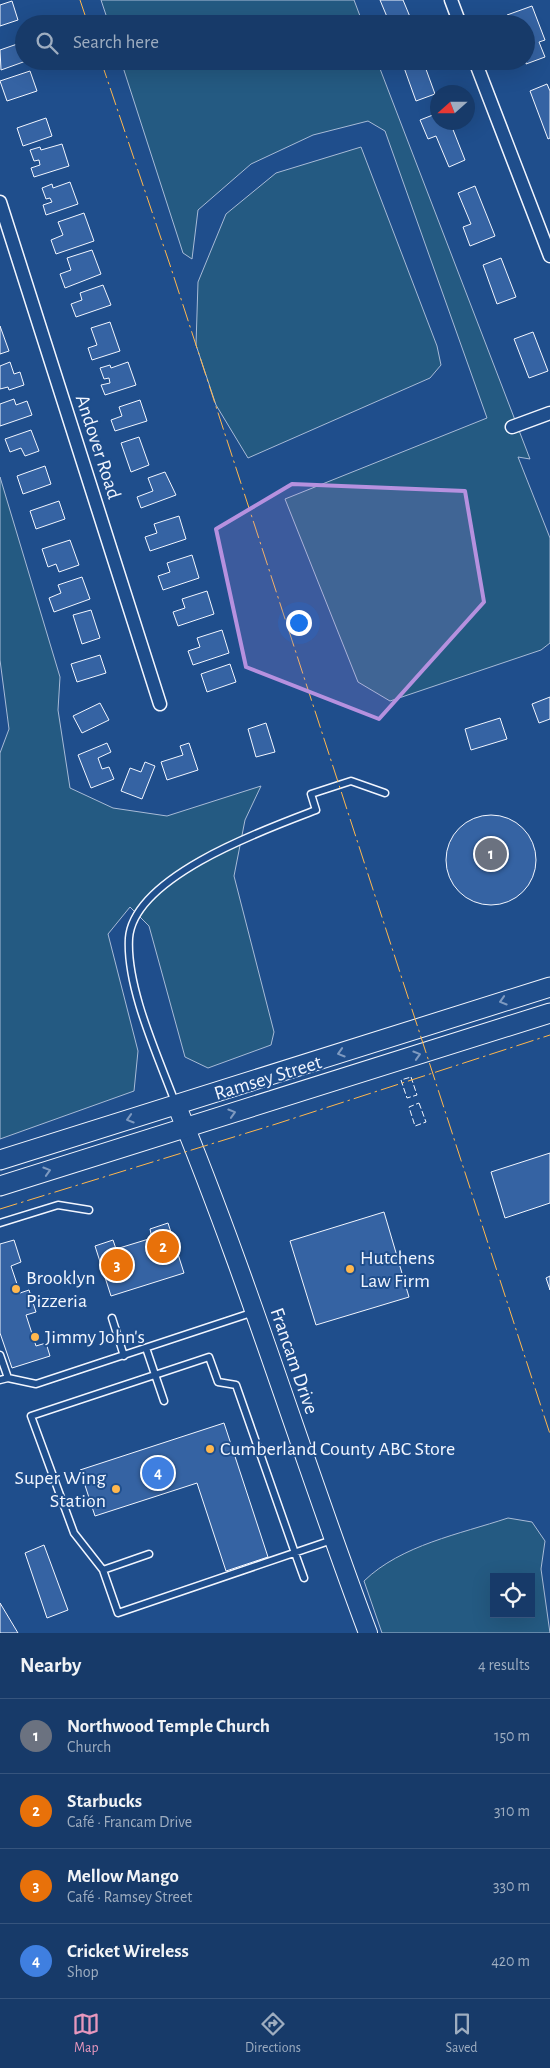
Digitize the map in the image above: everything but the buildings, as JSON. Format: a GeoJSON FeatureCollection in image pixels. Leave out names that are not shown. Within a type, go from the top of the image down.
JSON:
{"type":"FeatureCollection","features":[{"type":"Feature","properties":{"kind":"main road","name":"Ramsey Street"},"geometry":{"type":"LineString","coordinates":[[0,1160],[550,987]]}},
{"type":"Feature","properties":{"kind":"main road","name":"Ramsey Street"},"geometry":{"type":"LineString","coordinates":[[0,1186],[550,1013]]}},
{"type":"Feature","properties":{"kind":"street"},"geometry":{"type":"LineString","coordinates":[[451,0],[457,15]]}},
{"type":"Feature","properties":{"kind":"street"},"geometry":{"type":"LineString","coordinates":[[478,70],[550,256]]}},
{"type":"Feature","properties":{"kind":"street","name":"Andover Road"},"geometry":{"type":"LineString","coordinates":[[0,202],[160,704]]}},
{"type":"Feature","properties":{"kind":"street"},"geometry":{"type":"LineString","coordinates":[[512,427],[550,413]]}},
{"type":"Feature","properties":{"kind":"street","name":"Francam Drive"},"geometry":{"type":"LineString","coordinates":[[176,1104],[255,1312],[333,1540],[368,1633]]}},
{"type":"Feature","properties":{"kind":"lane"},"geometry":{"type":"LineString","coordinates":[[176,1104],[146,1023],[134,981],[130,936],[138,912],[159,889],[182,871],[250,837],[316,810],[311,794],[350,781],[385,792]]}},
{"type":"Feature","properties":{"kind":"lane"},"geometry":{"type":"LineString","coordinates":[[0,1223],[58,1205],[90,1210]]}},
{"type":"Feature","properties":{"kind":"lane"},"geometry":{"type":"LineString","coordinates":[[0,1380],[8,1378],[36,1384],[255,1312]]}},
{"type":"Feature","properties":{"kind":"lane"},"geometry":{"type":"LineString","coordinates":[[112,1318],[124,1356]]}},
{"type":"Feature","properties":{"kind":"lane"},"geometry":{"type":"LineString","coordinates":[[146,1348],[164,1400]]}},
{"type":"Feature","properties":{"kind":"lane"},"geometry":{"type":"LineString","coordinates":[[0,1354],[8,1378]]}},
{"type":"Feature","properties":{"kind":"lane"},"geometry":{"type":"LineString","coordinates":[[304,1578],[295,1553],[236,1385],[218,1382],[209,1358],[31,1416],[74,1533],[103,1570],[118,1613],[295,1553],[333,1540]]}},
{"type":"Feature","properties":{"kind":"lane"},"geometry":{"type":"LineString","coordinates":[[103,1570],[149,1554]]}},
{"type":"Feature","properties":{"kind":"highlighted area"},"geometry":{"type":"Polygon","coordinates":[[[292,484],[465,491],[484,602],[379,719],[246,667],[216,529],[292,484]]]}},
{"type":"Feature","properties":{"kind":"shaded area"},"geometry":{"type":"Polygon","coordinates":[[[101,0],[354,0],[360,15],[106,15],[101,0]]]}},
{"type":"Feature","properties":{"kind":"shaded area"},"geometry":{"type":"Polygon","coordinates":[[[124,70],[380,70],[530,459],[518,457],[550,538],[550,643],[541,650],[390,701],[358,682],[285,499],[487,418],[385,131],[368,121],[313,135],[251,164],[198,210],[192,259],[183,253],[124,70]]]}},
{"type":"Feature","properties":{"kind":"shaded area"},"geometry":{"type":"Polygon","coordinates":[[[361,147],[437,346],[441,365],[430,378],[248,458],[216,405],[196,345],[198,282],[226,214],[276,173],[361,147]]]}},
{"type":"Feature","properties":{"kind":"shaded area"},"geometry":{"type":"Polygon","coordinates":[[[0,477],[60,677],[58,710],[70,788],[113,808],[167,816],[261,786],[245,820],[234,876],[274,1032],[271,1045],[208,1068],[185,1057],[149,926],[130,907],[108,934],[138,1051],[134,1091],[0,1139],[0,753],[9,729],[0,660],[0,477]]]}},
{"type":"Feature","properties":{"kind":"shaded area"},"geometry":{"type":"Polygon","coordinates":[[[508,1518],[532,1522],[545,1541],[541,1569],[550,1633],[382,1633],[364,1581],[395,1558],[451,1535],[508,1518]]]}},
{"type":"Feature","properties":{"kind":"fence"},"geometry":{"type":"LineString","coordinates":[[411,1077],[417,1095],[407,1098],[401,1080],[411,1077]]}},
{"type":"Feature","properties":{"kind":"fence"},"geometry":{"type":"LineString","coordinates":[[419,1103],[426,1122],[415,1126],[409,1107],[419,1103]]}},
{"type":"Feature","properties":{"kind":"power"},"geometry":{"type":"LineString","coordinates":[[80,0],[85,15]]}},
{"type":"Feature","properties":{"kind":"power"},"geometry":{"type":"LineString","coordinates":[[104,70],[170,265],[550,1434]]}},
{"type":"Feature","properties":{"kind":"power"},"geometry":{"type":"LineString","coordinates":[[0,1209],[276,1124],[550,1035]]}},
{"type":"Feature","properties":{"kind":"place","name":"Northwood Temple Church"},"geometry":{"type":"Point","coordinates":[491,854]}},
{"type":"Feature","properties":{"kind":"place","name":"Starbucks"},"geometry":{"type":"Point","coordinates":[163,1247]}},
{"type":"Feature","properties":{"kind":"place","name":"Mellow Mango"},"geometry":{"type":"Point","coordinates":[117,1265]}},
{"type":"Feature","properties":{"kind":"place","name":"Hutchens Law Firm"},"geometry":{"type":"Point","coordinates":[350,1269]}},
{"type":"Feature","properties":{"kind":"place","name":"Brooklyn Pizzeria"},"geometry":{"type":"Point","coordinates":[16,1289]}},
{"type":"Feature","properties":{"kind":"place","name":"Jimmy John's"},"geometry":{"type":"Point","coordinates":[35,1337]}},
{"type":"Feature","properties":{"kind":"place","name":"Cumberland County ABC Store"},"geometry":{"type":"Point","coordinates":[210,1449]}},
{"type":"Feature","properties":{"kind":"place","name":"Cricket Wireless"},"geometry":{"type":"Point","coordinates":[158,1473]}},
{"type":"Feature","properties":{"kind":"place","name":"Super Wing Station"},"geometry":{"type":"Point","coordinates":[116,1489]}}]}
